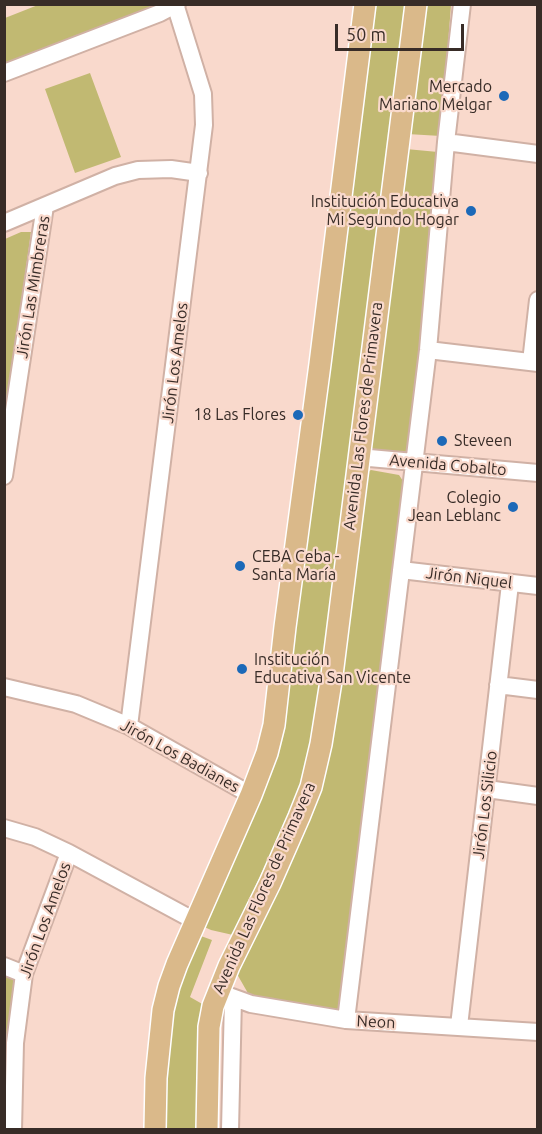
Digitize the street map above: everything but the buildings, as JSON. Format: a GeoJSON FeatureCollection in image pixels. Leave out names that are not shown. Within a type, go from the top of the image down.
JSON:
{"type":"FeatureCollection","features":[{"type":"Feature","properties":{"kind":"main road"},"geometry":{"type":"LineString","coordinates":[[155,1130],[156,1078],[163,1010],[177,964],[251,795],[267,753],[274,725],[365,4]]}},
{"type":"Feature","properties":{"kind":"main road","name":"Avenida Las Flores de Primavera"},"geometry":{"type":"LineString","coordinates":[[207,1130],[209,1027],[226,995],[228,966],[270,883],[299,817],[311,787],[316,765],[332,675],[416,4]]}},
{"type":"Feature","properties":{"kind":"street"},"geometry":{"type":"LineString","coordinates":[[346,1020],[428,350],[446,142],[462,4]]}},
{"type":"Feature","properties":{"kind":"street"},"geometry":{"type":"LineString","coordinates":[[4,73],[176,5]]}},
{"type":"Feature","properties":{"kind":"street","name":"Jirón Los Amelos"},"geometry":{"type":"LineString","coordinates":[[129,726],[204,125],[203,94],[176,5]]}},
{"type":"Feature","properties":{"kind":"street"},"geometry":{"type":"LineString","coordinates":[[446,142],[537,154]]}},
{"type":"Feature","properties":{"kind":"street"},"geometry":{"type":"LineString","coordinates":[[4,223],[115,176],[138,170],[171,169],[199,173]]}},
{"type":"Feature","properties":{"kind":"street","name":"Jirón Las Mimbreras"},"geometry":{"type":"LineString","coordinates":[[4,476],[45,206]]}},
{"type":"Feature","properties":{"kind":"street"},"geometry":{"type":"LineString","coordinates":[[428,350],[534,362],[537,300]]}},
{"type":"Feature","properties":{"kind":"street","name":"Avenida Cobalto"},"geometry":{"type":"LineString","coordinates":[[358,457],[537,473]]}},
{"type":"Feature","properties":{"kind":"street","name":"Jirón Niquel"},"geometry":{"type":"LineString","coordinates":[[401,570],[537,586]]}},
{"type":"Feature","properties":{"kind":"street","name":"Jirón Los Silicio"},"geometry":{"type":"LineString","coordinates":[[459,1026],[510,584]]}},
{"type":"Feature","properties":{"kind":"street"},"geometry":{"type":"LineString","coordinates":[[498,685],[537,690]]}},
{"type":"Feature","properties":{"kind":"street","name":"Jirón Los Badianes"},"geometry":{"type":"LineString","coordinates":[[4,687],[76,704],[129,726],[251,795]]}},
{"type":"Feature","properties":{"kind":"street"},"geometry":{"type":"LineString","coordinates":[[487,789],[537,796]]}},
{"type":"Feature","properties":{"kind":"street"},"geometry":{"type":"LineString","coordinates":[[4,828],[35,837],[69,853],[195,921]]}},
{"type":"Feature","properties":{"kind":"street","name":"Jirón Los Amelos"},"geometry":{"type":"LineString","coordinates":[[13,1130],[15,1043],[24,974],[69,853]]}},
{"type":"Feature","properties":{"kind":"street"},"geometry":{"type":"LineString","coordinates":[[4,966],[24,974]]}},
{"type":"Feature","properties":{"kind":"street"},"geometry":{"type":"LineString","coordinates":[[226,995],[230,1130]]}},
{"type":"Feature","properties":{"kind":"street","name":"Neon"},"geometry":{"type":"LineString","coordinates":[[226,995],[251,1004],[346,1020],[537,1032]]}},
{"type":"Feature","properties":{"kind":"shaded area"},"geometry":{"type":"Polygon","coordinates":[[[38,5],[158,5],[5,67],[5,18],[38,5]]]}},
{"type":"Feature","properties":{"kind":"shaded area"},"geometry":{"type":"Polygon","coordinates":[[[369,5],[406,5],[316,732],[302,785],[233,935],[200,925],[270,771],[369,5]]]}},
{"type":"Feature","properties":{"kind":"shaded area"},"geometry":{"type":"Polygon","coordinates":[[[424,5],[451,5],[441,136],[407,134],[424,5]]]}},
{"type":"Feature","properties":{"kind":"shaded area"},"geometry":{"type":"Polygon","coordinates":[[[90,73],[121,157],[75,173],[45,89],[90,73]]]}},
{"type":"Feature","properties":{"kind":"shaded area"},"geometry":{"type":"Polygon","coordinates":[[[406,149],[438,152],[409,448],[404,453],[377,451],[368,447],[406,149]]]}},
{"type":"Feature","properties":{"kind":"shaded area"},"geometry":{"type":"Polygon","coordinates":[[[21,232],[31,232],[5,416],[5,239],[21,232]]]}},
{"type":"Feature","properties":{"kind":"shaded area"},"geometry":{"type":"Polygon","coordinates":[[[371,470],[399,475],[403,481],[340,1014],[249,995],[237,974],[298,843],[364,474],[371,470]]]}},
{"type":"Feature","properties":{"kind":"shaded area"},"geometry":{"type":"Polygon","coordinates":[[[198,935],[212,940],[190,997],[204,1005],[198,1129],[162,1130],[169,1004],[198,935]]]}},
{"type":"Feature","properties":{"kind":"shaded area"},"geometry":{"type":"Polygon","coordinates":[[[4,973],[10,975],[16,982],[7,1036],[5,1130],[4,973]]]}},
{"type":"Feature","properties":{"kind":"place","name":"Mercado Mariano Melgar"},"geometry":{"type":"Point","coordinates":[504,96]}},
{"type":"Feature","properties":{"kind":"place","name":"Institución Educativa Mi Segundo Hogar"},"geometry":{"type":"Point","coordinates":[471,211]}},
{"type":"Feature","properties":{"kind":"place","name":"18 Las Flores"},"geometry":{"type":"Point","coordinates":[298,415]}},
{"type":"Feature","properties":{"kind":"place","name":"Steveen"},"geometry":{"type":"Point","coordinates":[442,441]}},
{"type":"Feature","properties":{"kind":"place","name":"Colegio Jean Leblanc"},"geometry":{"type":"Point","coordinates":[513,507]}},
{"type":"Feature","properties":{"kind":"place","name":"CEBA Ceba - Santa María"},"geometry":{"type":"Point","coordinates":[240,566]}},
{"type":"Feature","properties":{"kind":"place","name":"Institución Educativa San Vicente"},"geometry":{"type":"Point","coordinates":[242,669]}}]}
